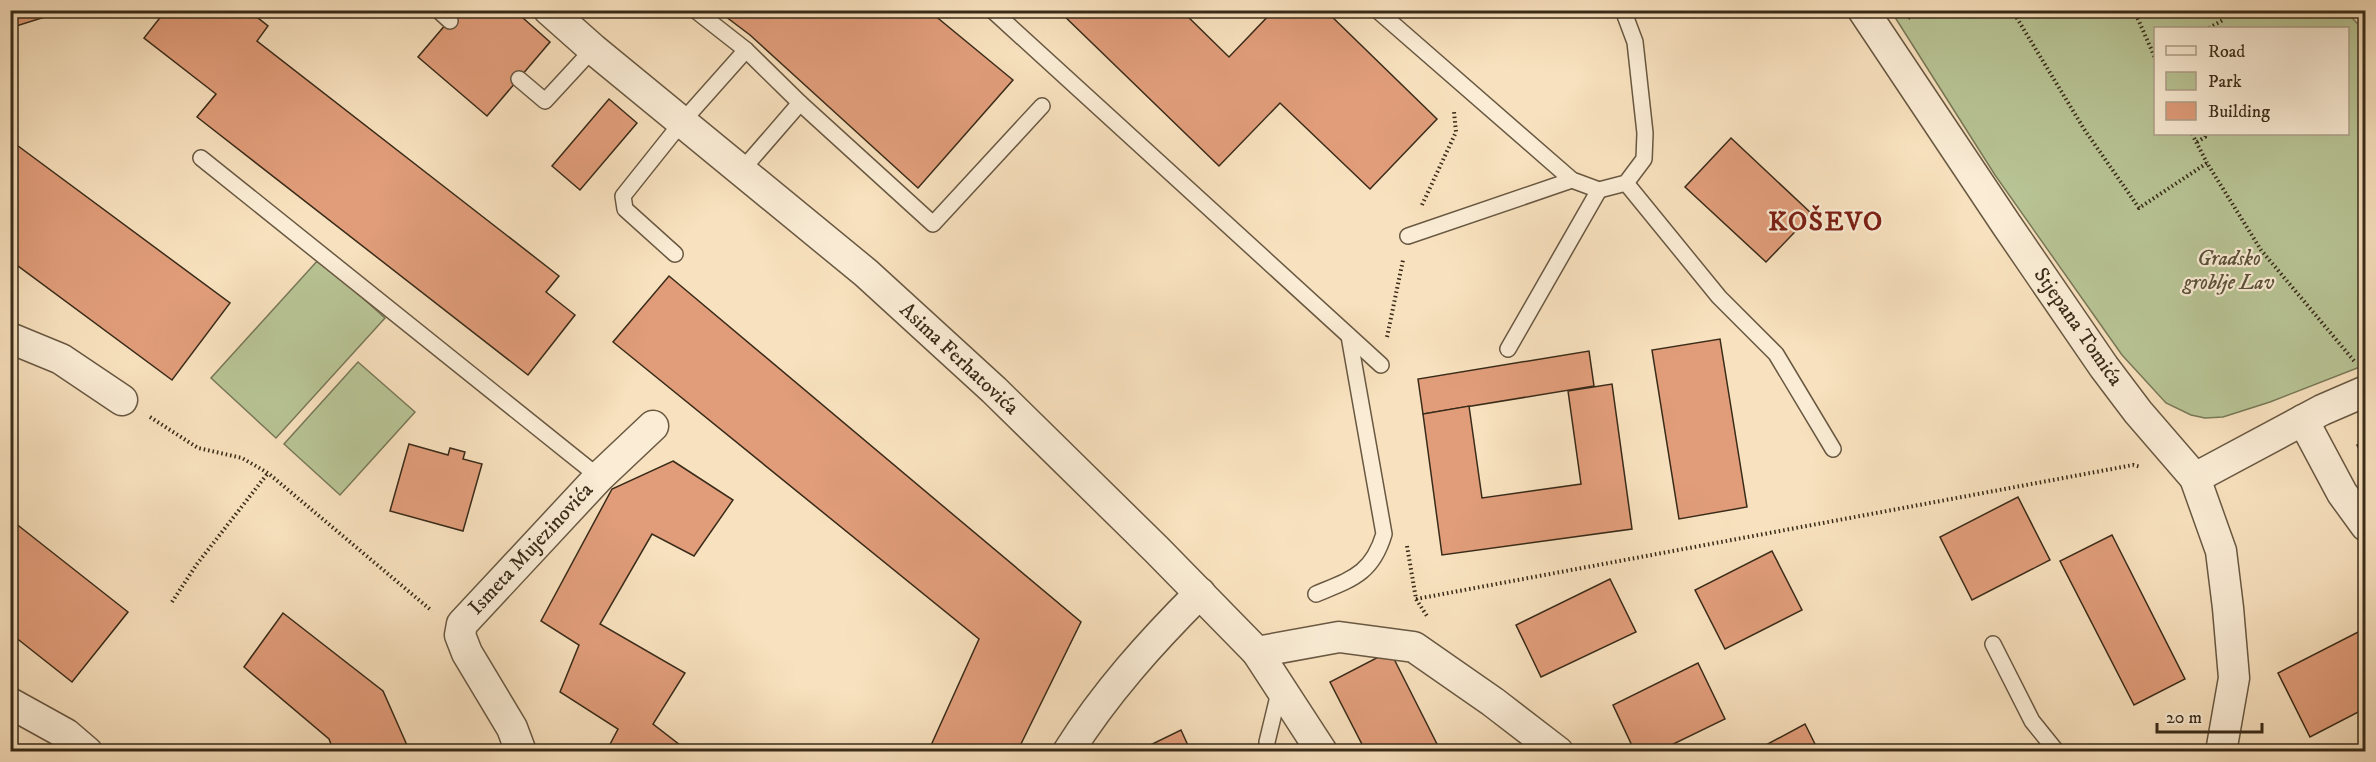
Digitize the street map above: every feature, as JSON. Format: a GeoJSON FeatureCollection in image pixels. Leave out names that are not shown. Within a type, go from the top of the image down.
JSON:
{"type":"FeatureCollection","features":[{"type":"Feature","properties":{"kind":"street","name":"Asima Ferhatovića"},"geometry":{"type":"LineString","coordinates":[[549,10],[593,49],[871,278],[994,390],[1257,652],[1322,752]]}},
{"type":"Feature","properties":{"kind":"street","name":"Stjepana Tomića"},"geometry":{"type":"LineString","coordinates":[[1863,10],[2104,367],[2163,442],[2195,478]]}},
{"type":"Feature","properties":{"kind":"street"},"geometry":{"type":"LineString","coordinates":[[10,338],[61,359],[122,400]]}},
{"type":"Feature","properties":{"kind":"street"},"geometry":{"type":"LineString","coordinates":[[2221,752],[2234,678],[2228,608],[2221,551],[2195,478],[2303,420],[2363,380]]}},
{"type":"Feature","properties":{"kind":"street"},"geometry":{"type":"LineString","coordinates":[[2303,420],[2342,493],[2366,526]]}},
{"type":"Feature","properties":{"kind":"street","name":"Ismeta Mujezinovića"},"geometry":{"type":"LineString","coordinates":[[521,752],[512,728],[467,652],[460,635],[462,624],[599,477],[653,426]]}},
{"type":"Feature","properties":{"kind":"street"},"geometry":{"type":"LineString","coordinates":[[1068,752],[1084,726],[1130,666],[1200,593]]}},
{"type":"Feature","properties":{"kind":"street"},"geometry":{"type":"LineString","coordinates":[[1257,652],[1339,637],[1414,647],[1494,702],[1558,752]]}},
{"type":"Feature","properties":{"kind":"street"},"geometry":{"type":"LineString","coordinates":[[10,703],[66,734],[87,752]]}},
{"type":"Feature","properties":{"kind":"lane"},"geometry":{"type":"LineString","coordinates":[[695,10],[746,50],[800,103],[933,224],[1042,106]]}},
{"type":"Feature","properties":{"kind":"lane"},"geometry":{"type":"LineString","coordinates":[[993,10],[1381,365]]}},
{"type":"Feature","properties":{"kind":"lane"},"geometry":{"type":"LineString","coordinates":[[1377,10],[1572,180],[1599,190],[1626,183],[1644,159],[1645,133],[1635,42],[1623,10]]}},
{"type":"Feature","properties":{"kind":"lane"},"geometry":{"type":"LineString","coordinates":[[519,79],[545,102],[593,49]]}},
{"type":"Feature","properties":{"kind":"lane"},"geometry":{"type":"LineString","coordinates":[[675,254],[625,209],[623,196],[682,122],[746,50]]}},
{"type":"Feature","properties":{"kind":"lane"},"geometry":{"type":"LineString","coordinates":[[742,170],[800,103]]}},
{"type":"Feature","properties":{"kind":"lane"},"geometry":{"type":"LineString","coordinates":[[201,158],[599,477]]}},
{"type":"Feature","properties":{"kind":"lane"},"geometry":{"type":"LineString","coordinates":[[1408,236],[1572,180]]}},
{"type":"Feature","properties":{"kind":"lane"},"geometry":{"type":"LineString","coordinates":[[1626,183],[1719,297],[1776,354],[1833,449]]}},
{"type":"Feature","properties":{"kind":"lane"},"geometry":{"type":"LineString","coordinates":[[1508,350],[1599,190]]}},
{"type":"Feature","properties":{"kind":"lane"},"geometry":{"type":"LineString","coordinates":[[1316,594],[1346,582],[1368,567],[1379,553],[1384,534],[1349,336]]}},
{"type":"Feature","properties":{"kind":"lane"},"geometry":{"type":"LineString","coordinates":[[1993,644],[2032,722],[2056,752]]}},
{"type":"Feature","properties":{"kind":"lane"},"geometry":{"type":"LineString","coordinates":[[1267,752],[1267,742],[1280,688]]}},
{"type":"Feature","properties":{"kind":"path"},"geometry":{"type":"LineString","coordinates":[[2012,10],[2084,129],[2139,208],[2207,163]]}},
{"type":"Feature","properties":{"kind":"path"},"geometry":{"type":"LineString","coordinates":[[2134,10],[2154,55]]}},
{"type":"Feature","properties":{"kind":"path"},"geometry":{"type":"LineString","coordinates":[[2211,27],[2223,21]]}},
{"type":"Feature","properties":{"kind":"path"},"geometry":{"type":"LineString","coordinates":[[1381,365],[1408,236],[1456,132],[1450,75]]}},
{"type":"Feature","properties":{"kind":"path"},"geometry":{"type":"LineString","coordinates":[[2193,135],[2207,163],[2261,250],[2363,380]]}},
{"type":"Feature","properties":{"kind":"path"},"geometry":{"type":"LineString","coordinates":[[2197,142],[2206,135]]}},
{"type":"Feature","properties":{"kind":"path"},"geometry":{"type":"LineString","coordinates":[[122,400],[198,448],[242,458],[268,473],[460,635]]}},
{"type":"Feature","properties":{"kind":"path"},"geometry":{"type":"LineString","coordinates":[[1406,539],[1416,598],[2027,484],[2133,465],[2143,467]]}},
{"type":"Feature","properties":{"kind":"path"},"geometry":{"type":"LineString","coordinates":[[172,602],[197,564],[268,473]]}},
{"type":"Feature","properties":{"kind":"green space","name":"Gradsko groblje Lav"},"geometry":{"type":"Polygon","coordinates":[[[1891,11],[2346,11],[2365,32],[2365,365],[2270,402],[2223,417],[2205,418],[2191,415],[2166,403],[2122,355],[1995,175],[1891,11]]]}},
{"type":"Feature","properties":{"kind":"green space"},"geometry":{"type":"Polygon","coordinates":[[[319,259],[385,318],[276,438],[211,378],[319,259]]]}},
{"type":"Feature","properties":{"kind":"green space"},"geometry":{"type":"Polygon","coordinates":[[[358,362],[415,412],[340,495],[284,444],[358,362]]]}},
{"type":"Feature","properties":{"kind":"building"},"geometry":{"type":"Polygon","coordinates":[[[10,10],[67,10],[10,28],[10,10]]]}},
{"type":"Feature","properties":{"kind":"building"},"geometry":{"type":"Polygon","coordinates":[[[166,10],[248,10],[268,26],[257,41],[559,276],[546,292],[575,315],[528,375],[197,117],[216,94],[144,38],[166,10]]]}},
{"type":"Feature","properties":{"kind":"building"},"geometry":{"type":"Polygon","coordinates":[[[458,10],[514,10],[550,42],[487,116],[418,57],[458,10]]]}},
{"type":"Feature","properties":{"kind":"building"},"geometry":{"type":"Polygon","coordinates":[[[717,10],[928,10],[1013,80],[918,188],[750,35],[717,10]]]}},
{"type":"Feature","properties":{"kind":"building"},"geometry":{"type":"Polygon","coordinates":[[[1058,10],[1181,10],[1229,57],[1274,10],[1325,10],[1437,119],[1370,189],[1280,103],[1219,166],[1058,10]]]}},
{"type":"Feature","properties":{"kind":"building"},"geometry":{"type":"Polygon","coordinates":[[[609,99],[637,123],[580,190],[552,166],[609,99]]]}},
{"type":"Feature","properties":{"kind":"building"},"geometry":{"type":"Polygon","coordinates":[[[1731,138],[1812,214],[1766,262],[1685,187],[1731,138]]]}},
{"type":"Feature","properties":{"kind":"building"},"geometry":{"type":"Polygon","coordinates":[[[10,140],[230,303],[172,380],[10,260],[10,140]]]}},
{"type":"Feature","properties":{"kind":"building"},"geometry":{"type":"Polygon","coordinates":[[[669,276],[1081,622],[1017,752],[928,752],[979,639],[613,342],[669,276]]]}},
{"type":"Feature","properties":{"kind":"building"},"geometry":{"type":"Polygon","coordinates":[[[1720,339],[1747,507],[1679,519],[1652,350],[1720,339]]]}},
{"type":"Feature","properties":{"kind":"building"},"geometry":{"type":"Polygon","coordinates":[[[1589,351],[1594,386],[1423,414],[1418,379],[1589,351]]]}},
{"type":"Feature","properties":{"kind":"building"},"geometry":{"type":"Polygon","coordinates":[[[1612,384],[1632,529],[1442,555],[1423,414],[1469,406],[1482,498],[1581,484],[1568,391],[1612,384]]]}},
{"type":"Feature","properties":{"kind":"building"},"geometry":{"type":"Polygon","coordinates":[[[2366,441],[2366,463],[2357,445],[2366,441]]]}},
{"type":"Feature","properties":{"kind":"building"},"geometry":{"type":"Polygon","coordinates":[[[409,444],[448,455],[450,448],[465,452],[463,459],[482,464],[463,531],[390,511],[409,444]]]}},
{"type":"Feature","properties":{"kind":"building"},"geometry":{"type":"Polygon","coordinates":[[[673,461],[733,500],[694,556],[652,534],[600,624],[685,673],[653,724],[689,752],[606,752],[618,729],[560,692],[579,645],[541,621],[612,489],[673,461]]]}},
{"type":"Feature","properties":{"kind":"building"},"geometry":{"type":"Polygon","coordinates":[[[2018,497],[2050,560],[1972,600],[1940,537],[2018,497]]]}},
{"type":"Feature","properties":{"kind":"building"},"geometry":{"type":"Polygon","coordinates":[[[10,519],[128,612],[72,682],[10,633],[10,519]]]}},
{"type":"Feature","properties":{"kind":"building"},"geometry":{"type":"Polygon","coordinates":[[[2112,535],[2185,679],[2134,705],[2060,561],[2112,535]]]}},
{"type":"Feature","properties":{"kind":"building"},"geometry":{"type":"Polygon","coordinates":[[[1772,551],[1802,610],[1725,649],[1695,590],[1772,551]]]}},
{"type":"Feature","properties":{"kind":"building"},"geometry":{"type":"Polygon","coordinates":[[[1610,579],[1636,632],[1541,677],[1516,625],[1610,579]]]}},
{"type":"Feature","properties":{"kind":"building"},"geometry":{"type":"Polygon","coordinates":[[[283,613],[383,691],[410,752],[334,752],[329,739],[244,667],[283,613]]]}},
{"type":"Feature","properties":{"kind":"building"},"geometry":{"type":"Polygon","coordinates":[[[2366,628],[2366,708],[2310,737],[2278,673],[2366,628]]]}},
{"type":"Feature","properties":{"kind":"building"},"geometry":{"type":"Polygon","coordinates":[[[1390,651],[1441,752],[1366,752],[1330,682],[1390,651]]]}},
{"type":"Feature","properties":{"kind":"building"},"geometry":{"type":"Polygon","coordinates":[[[1698,663],[1725,719],[1657,752],[1635,752],[1613,705],[1698,663]]]}},
{"type":"Feature","properties":{"kind":"building"},"geometry":{"type":"Polygon","coordinates":[[[1805,724],[1819,752],[1753,752],[1805,724]]]}},
{"type":"Feature","properties":{"kind":"building"},"geometry":{"type":"Polygon","coordinates":[[[1181,730],[1191,752],[1138,751],[1181,730]]]}},
{"type":"Feature","properties":{"kind":"district","name":"KOŠEVO"},"geometry":{"type":"Point","coordinates":[1826,222]}}]}
